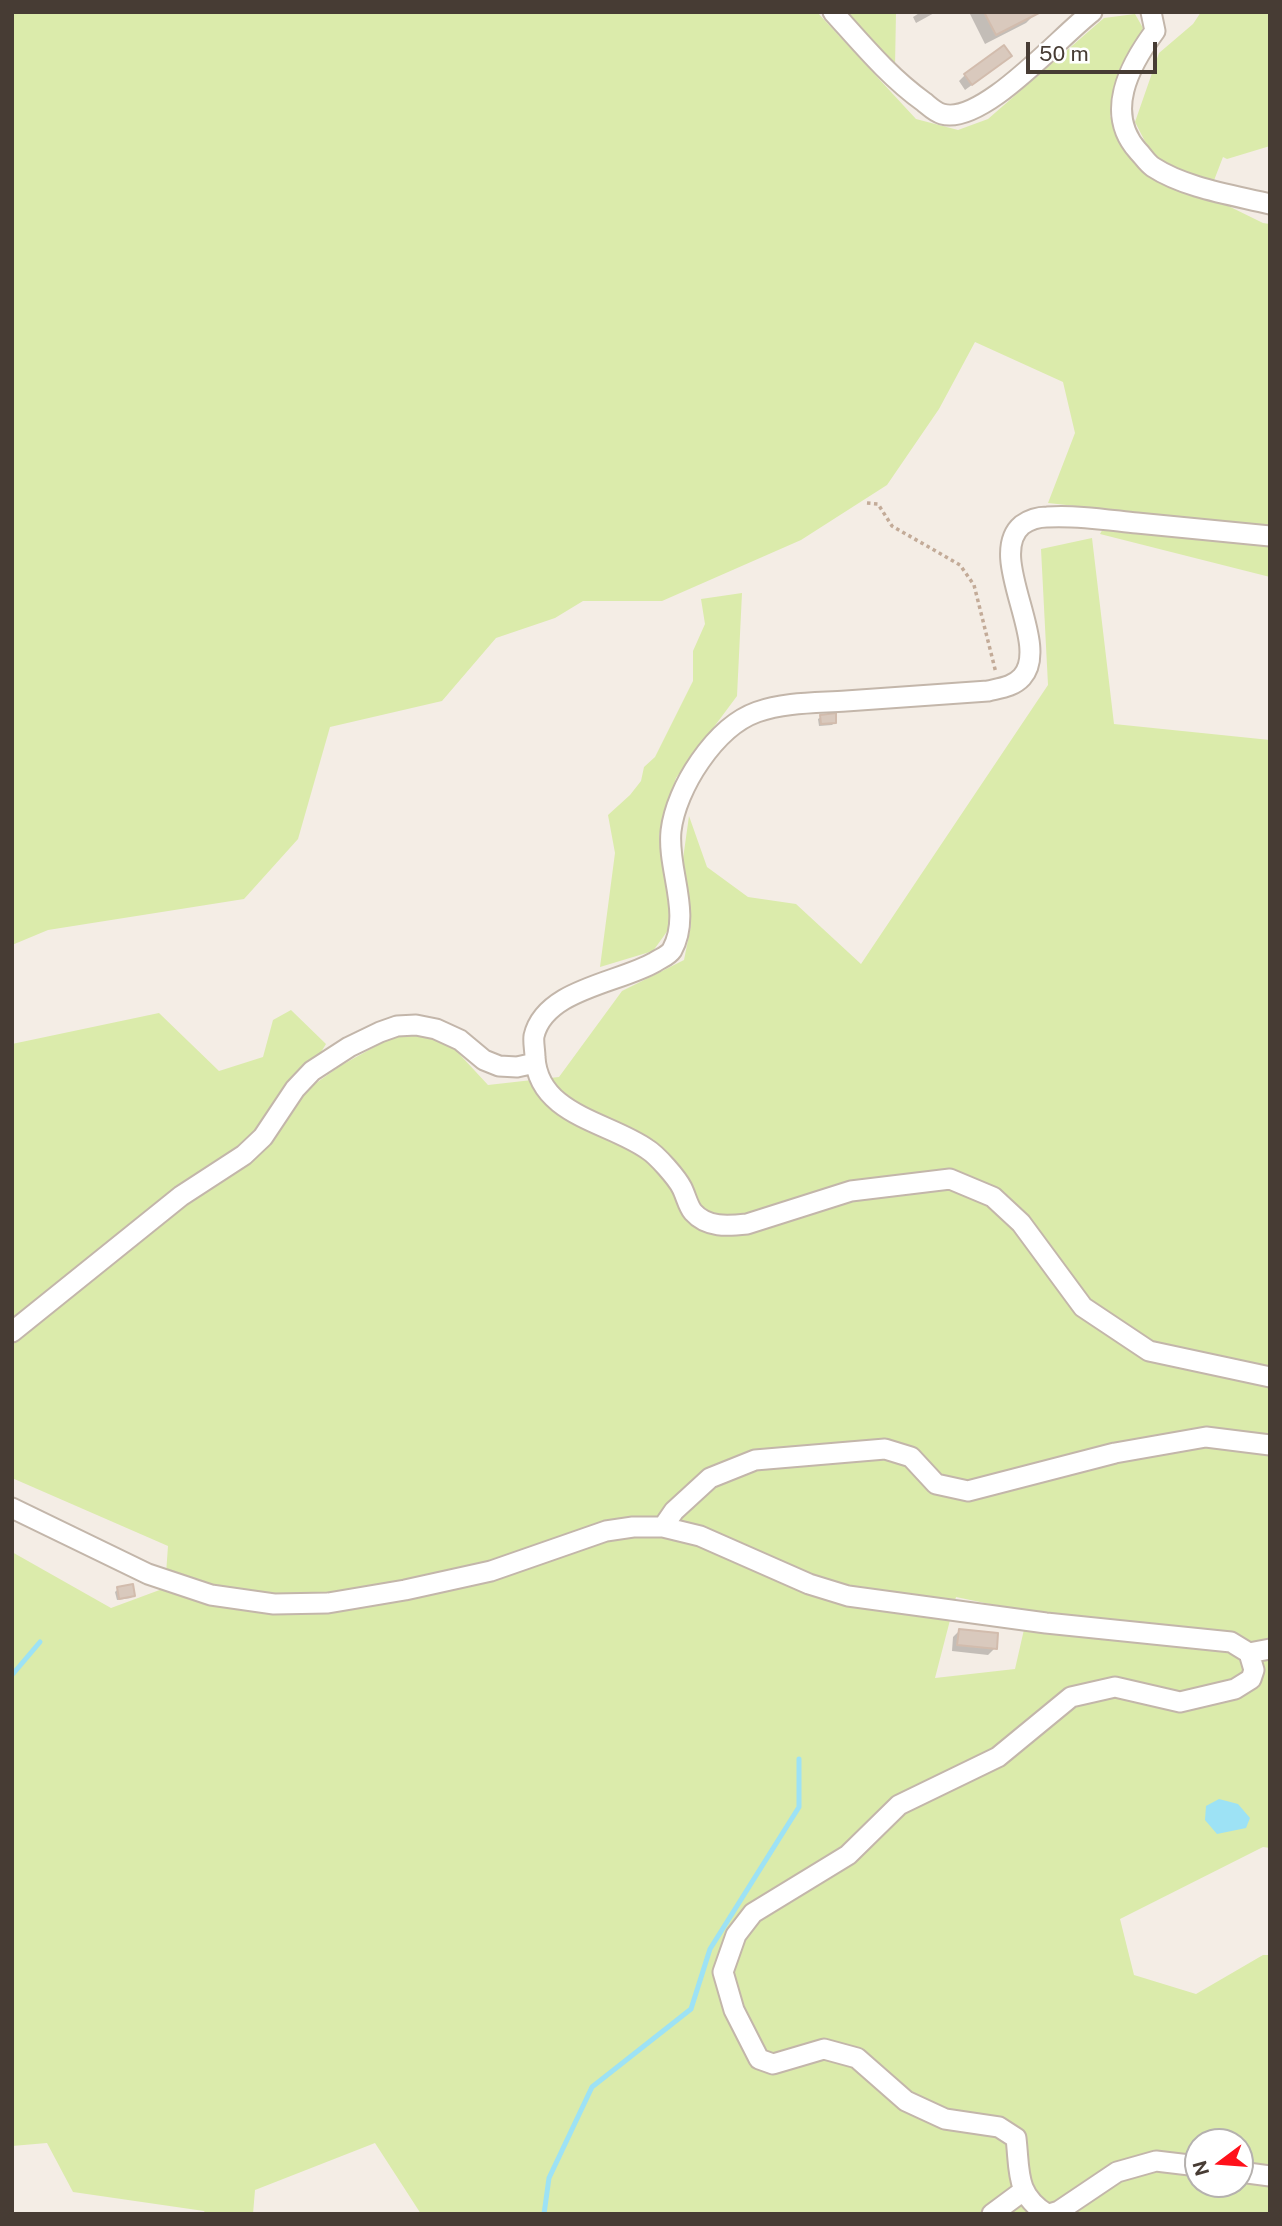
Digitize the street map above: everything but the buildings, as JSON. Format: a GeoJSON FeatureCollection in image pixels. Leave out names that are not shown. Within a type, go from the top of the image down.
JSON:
{"type":"FeatureCollection","features":[{"type":"Feature","properties":{"kind":"street"},"geometry":{"type":"LineString","coordinates":[[833,12],[900,85],[939,113],[955,116],[973,110],[1006,88],[1092,12]]}},
{"type":"Feature","properties":{"kind":"street"},"geometry":{"type":"LineString","coordinates":[[1151,12],[1155,31],[1135,58],[1124,91],[1121,118],[1130,143],[1152,166],[1194,185],[1270,204]]}},
{"type":"Feature","properties":{"kind":"street"},"geometry":{"type":"LineString","coordinates":[[1270,536],[1092,518],[1045,517],[1022,525],[1013,537],[1009,554],[1029,646],[1029,665],[1022,676],[1011,685],[988,691],[789,705],[756,712],[731,726],[690,774],[673,813],[670,845],[680,905],[679,933],[670,953],[649,965],[571,995],[545,1013],[534,1037],[535,1063],[542,1084],[558,1103],[649,1150],[680,1185],[692,1211],[706,1223],[729,1226],[747,1224],[851,1191],[950,1179],[993,1197],[1021,1223],[1083,1307],[1149,1351],[1270,1377]]}},
{"type":"Feature","properties":{"kind":"street"},"geometry":{"type":"LineString","coordinates":[[12,1332],[181,1196],[244,1155],[263,1137],[295,1089],[312,1071],[349,1047],[380,1032],[416,1025],[436,1029],[460,1040],[484,1060],[499,1066],[517,1067],[535,1063]]}},
{"type":"Feature","properties":{"kind":"street"},"geometry":{"type":"LineString","coordinates":[[663,1527],[674,1511],[710,1478],[755,1460],[885,1449],[911,1457],[936,1484],[968,1491],[1115,1453],[1206,1437],[1270,1445]]}},
{"type":"Feature","properties":{"kind":"street"},"geometry":{"type":"LineString","coordinates":[[12,1508],[148,1574],[211,1595],[274,1604],[328,1603],[405,1590],[491,1571],[606,1531],[633,1527],[663,1527],[701,1536],[809,1584],[848,1596],[1046,1623],[1231,1643],[1249,1653],[1270,1649]]}},
{"type":"Feature","properties":{"kind":"street"},"geometry":{"type":"LineString","coordinates":[[1184,2164],[1156,2161],[1117,2172],[1059,2211],[1048,2214],[1034,2205],[1023,2190],[1016,2138],[999,2127],[945,2119],[906,2101],[857,2058],[824,2049],[773,2064],[759,2059],[734,2010],[723,1972],[736,1935],[754,1913],[848,1855],[899,1805],[998,1757],[1071,1697],[1115,1687],[1180,1702],[1235,1689],[1251,1679],[1254,1670],[1249,1653]]}},
{"type":"Feature","properties":{"kind":"street"},"geometry":{"type":"LineString","coordinates":[[992,2214],[1023,2190]]}},
{"type":"Feature","properties":{"kind":"path"},"geometry":{"type":"LineString","coordinates":[[867,503],[878,504],[892,526],[960,565],[974,585],[997,671],[988,691]]}},
{"type":"Feature","properties":{"kind":"green space"},"geometry":{"type":"Polygon","coordinates":[[[12,12],[817,12],[916,119],[958,130],[988,119],[1104,18],[1135,14],[1143,28],[1110,116],[1134,163],[1153,157],[1135,122],[1159,53],[1193,24],[1201,12],[1270,12],[1270,146],[1227,159],[1223,157],[1208,196],[1270,224],[1270,527],[1048,503],[1075,433],[1063,382],[975,342],[939,409],[887,485],[801,540],[662,601],[583,601],[555,618],[496,638],[442,701],[330,727],[298,839],[244,899],[48,930],[12,945],[12,12]]]}},
{"type":"Feature","properties":{"kind":"green space"},"geometry":{"type":"Polygon","coordinates":[[[844,12],[896,12],[895,67],[844,12]]]}},
{"type":"Feature","properties":{"kind":"green space"},"geometry":{"type":"Polygon","coordinates":[[[1105,525],[1270,546],[1270,577],[1100,534],[1105,525]]]}},
{"type":"Feature","properties":{"kind":"green space"},"geometry":{"type":"Polygon","coordinates":[[[1092,538],[1114,724],[1270,740],[1270,1848],[1263,1847],[1120,1919],[1134,1975],[1196,1994],[1263,1955],[1270,1955],[1270,2214],[421,2214],[375,2143],[255,2190],[253,2214],[206,2214],[204,2211],[73,2192],[47,2143],[12,2146],[12,1552],[111,1608],[165,1588],[168,1546],[12,1478],[12,1044],[159,1013],[219,1071],[263,1057],[273,1020],[291,1010],[326,1044],[291,1101],[340,1066],[385,1041],[412,1033],[450,1044],[488,1085],[559,1077],[622,991],[684,960],[691,925],[683,859],[689,816],[707,867],[748,897],[796,904],[861,964],[1048,685],[1041,549],[1092,538]],[[956,1597],[935,1678],[1015,1669],[1028,1612],[956,1597]]]}},
{"type":"Feature","properties":{"kind":"green space"},"geometry":{"type":"Polygon","coordinates":[[[742,593],[737,696],[676,778],[659,835],[671,926],[653,951],[600,967],[615,853],[608,815],[641,781],[644,767],[655,757],[693,681],[693,651],[705,624],[701,599],[742,593]]]}},
{"type":"Feature","properties":{"kind":"water"},"geometry":{"type":"Polygon","coordinates":[[[1219,1799],[1238,1804],[1250,1818],[1246,1828],[1217,1834],[1205,1820],[1206,1806],[1219,1799]]]}},
{"type":"Feature","properties":{"kind":"waterway"},"geometry":{"type":"LineString","coordinates":[[12,1675],[40,1642]]}},
{"type":"Feature","properties":{"kind":"waterway"},"geometry":{"type":"LineString","coordinates":[[544,2214],[549,2178],[592,2087],[691,2009],[710,1949],[799,1807],[799,1759]]}}]}
